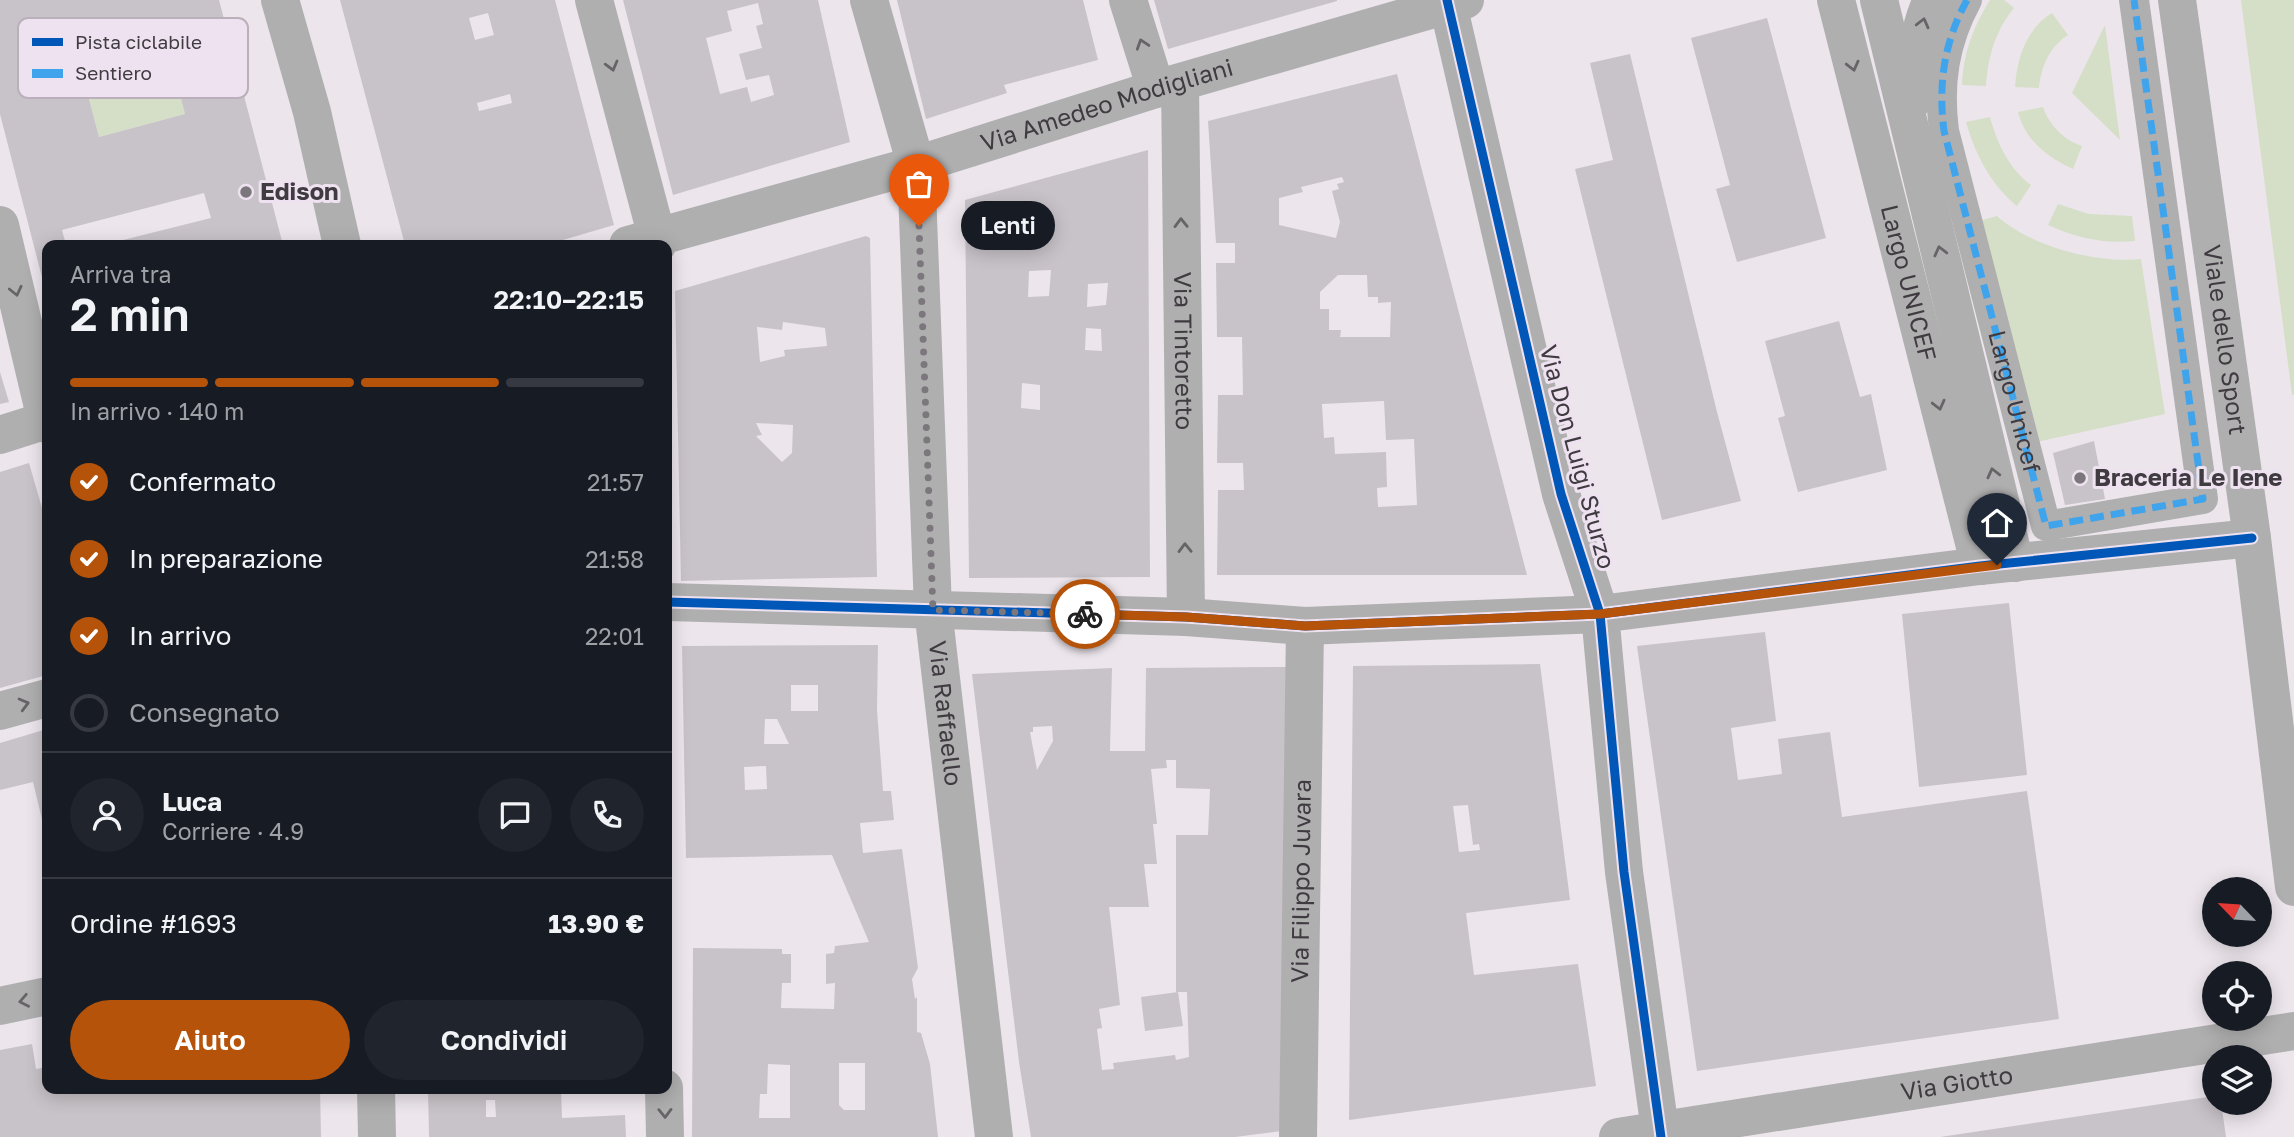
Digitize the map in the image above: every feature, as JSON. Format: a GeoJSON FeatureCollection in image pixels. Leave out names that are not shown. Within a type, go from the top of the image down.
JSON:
{"type":"FeatureCollection","features":[{"type":"Feature","properties":{"kind":"street"},"geometry":{"type":"LineString","coordinates":[[280,0],[312,112],[341,240]]}},
{"type":"Feature","properties":{"kind":"street"},"geometry":{"type":"LineString","coordinates":[[594,0],[648,240]]}},
{"type":"Feature","properties":{"kind":"street","name":"Via Raffaello"},"geometry":{"type":"LineString","coordinates":[[869,0],[916,165],[933,610],[994,1137]]}},
{"type":"Feature","properties":{"kind":"street","name":"Via Tintoretto"},"geometry":{"type":"LineString","coordinates":[[1128,0],[1168,86],[1186,617]]}},
{"type":"Feature","properties":{"kind":"street","name":"Largo UNICEF"},"geometry":{"type":"LineString","coordinates":[[1836,0],[1997,565]]}},
{"type":"Feature","properties":{"kind":"street","name":"Largo UNICEF"},"geometry":{"type":"LineString","coordinates":[[1879,0],[1913,140],[1997,565]]}},
{"type":"Feature","properties":{"kind":"street","name":"Largo UNICEF"},"geometry":{"type":"LineString","coordinates":[[1913,140],[1916,68],[1923,19],[1932,0]]}},
{"type":"Feature","properties":{"kind":"street","name":"Largo Unicef"},"geometry":{"type":"LineString","coordinates":[[1967,0],[1948,43],[1942,72],[1940,102],[1944,131],[2046,526],[2203,499],[2134,0]]}},
{"type":"Feature","properties":{"kind":"street","name":"Viale dello Sport"},"geometry":{"type":"LineString","coordinates":[[2177,0],[2252,538],[2294,887]]}},
{"type":"Feature","properties":{"kind":"street","name":"Via Amedeo Modigliani"},"geometry":{"type":"LineString","coordinates":[[655,240],[916,165],[1168,86],[1453,2]]}},
{"type":"Feature","properties":{"kind":"street","name":"Via Don Luigi Sturzo"},"geometry":{"type":"LineString","coordinates":[[1453,2],[1561,494],[1600,614],[1624,872],[1661,1134]]}},
{"type":"Feature","properties":{"kind":"street"},"geometry":{"type":"LineString","coordinates":[[0,225],[42,401]]}},
{"type":"Feature","properties":{"kind":"street"},"geometry":{"type":"LineString","coordinates":[[0,435],[42,423]]}},
{"type":"Feature","properties":{"kind":"street"},"geometry":{"type":"LineString","coordinates":[[672,603],[1186,617],[1305,626],[1600,614],[1997,565],[2252,538]]}},
{"type":"Feature","properties":{"kind":"street","name":"Via Filippo Juvara"},"geometry":{"type":"LineString","coordinates":[[1298,1137],[1305,626]]}},
{"type":"Feature","properties":{"kind":"street"},"geometry":{"type":"LineString","coordinates":[[0,710],[42,699]]}},
{"type":"Feature","properties":{"kind":"street"},"geometry":{"type":"LineString","coordinates":[[0,1006],[42,997]]}},
{"type":"Feature","properties":{"kind":"street","name":"Via Giotto"},"geometry":{"type":"LineString","coordinates":[[1618,1137],[1661,1134],[2294,1031]]}},
{"type":"Feature","properties":{"kind":"street"},"geometry":{"type":"LineString","coordinates":[[376,1094],[377,1137]]}},
{"type":"Feature","properties":{"kind":"street"},"geometry":{"type":"LineString","coordinates":[[664,1094],[665,1137]]}},
{"type":"Feature","properties":{"kind":"green space"},"geometry":{"type":"Polygon","coordinates":[[[1990,0],[2004,0],[2014,8],[1994,45],[1986,86],[1962,85],[1964,62],[1970,41],[1990,0]]]}},
{"type":"Feature","properties":{"kind":"green space"},"geometry":{"type":"Polygon","coordinates":[[[2241,0],[2294,0],[2294,395],[2292,395],[2241,0]]]}},
{"type":"Feature","properties":{"kind":"green space"},"geometry":{"type":"Polygon","coordinates":[[[2052,13],[2068,35],[2056,45],[2048,58],[2039,88],[2015,87],[2018,65],[2029,36],[2052,13]]]}},
{"type":"Feature","properties":{"kind":"green space"},"geometry":{"type":"Polygon","coordinates":[[[2105,25],[2120,140],[2072,93],[2105,25]]]}},
{"type":"Feature","properties":{"kind":"green space"},"geometry":{"type":"Polygon","coordinates":[[[89,98],[181,98],[185,114],[99,137],[89,98]]]}},
{"type":"Feature","properties":{"kind":"green space"},"geometry":{"type":"Polygon","coordinates":[[[2043,107],[2058,131],[2082,146],[2073,169],[2039,147],[2021,122],[2018,112],[2043,107]]]}},
{"type":"Feature","properties":{"kind":"green space"},"geometry":{"type":"Polygon","coordinates":[[[1990,117],[2005,155],[2016,171],[2031,185],[2017,206],[1999,189],[1985,168],[1966,122],[1990,117]]]}},
{"type":"Feature","properties":{"kind":"green space"},"geometry":{"type":"Polygon","coordinates":[[[2058,204],[2089,214],[2132,216],[2135,241],[2090,239],[2048,225],[2058,204]]]}},
{"type":"Feature","properties":{"kind":"green space"},"geometry":{"type":"Polygon","coordinates":[[[1997,216],[2027,236],[2065,251],[2105,259],[2141,259],[2165,414],[2032,443],[1979,221],[1997,216]]]}},
{"type":"Feature","properties":{"kind":"building"},"geometry":{"type":"Polygon","coordinates":[[[0,0],[219,0],[224,18],[18,18],[18,98],[89,98],[99,137],[185,114],[181,98],[245,98],[282,240],[123,240],[211,218],[204,193],[62,230],[65,240],[42,240],[42,277],[0,114],[0,0]]]}},
{"type":"Feature","properties":{"kind":"building"},"geometry":{"type":"Polygon","coordinates":[[[340,0],[555,0],[614,225],[563,240],[404,240],[340,0]],[[488,13],[469,18],[475,40],[494,35],[488,13]],[[510,94],[477,103],[479,111],[512,103],[510,94]]]}},
{"type":"Feature","properties":{"kind":"building"},"geometry":{"type":"Polygon","coordinates":[[[623,0],[818,0],[850,142],[673,195],[623,0]],[[758,3],[727,11],[732,31],[706,38],[720,94],[747,87],[751,102],[774,95],[769,75],[746,80],[739,54],[762,48],[756,26],[763,24],[758,3]]]}},
{"type":"Feature","properties":{"kind":"building"},"geometry":{"type":"Polygon","coordinates":[[[897,0],[1083,0],[1098,60],[1004,85],[1007,93],[926,119],[897,0]]]}},
{"type":"Feature","properties":{"kind":"building"},"geometry":{"type":"Polygon","coordinates":[[[1154,0],[1337,0],[1337,1],[1168,49],[1154,0]]]}},
{"type":"Feature","properties":{"kind":"building"},"geometry":{"type":"Polygon","coordinates":[[[1767,18],[1826,238],[1737,262],[1716,189],[1730,185],[1691,38],[1767,18]]]}},
{"type":"Feature","properties":{"kind":"building"},"geometry":{"type":"Polygon","coordinates":[[[1630,54],[1741,501],[1662,520],[1575,169],[1613,160],[1590,63],[1630,54]]]}},
{"type":"Feature","properties":{"kind":"building"},"geometry":{"type":"Polygon","coordinates":[[[1397,74],[1527,575],[1217,575],[1218,490],[1244,490],[1243,463],[1217,463],[1218,395],[1243,395],[1242,337],[1217,337],[1216,263],[1235,263],[1235,243],[1216,243],[1208,121],[1397,74]],[[1342,177],[1301,187],[1303,192],[1279,198],[1279,225],[1336,238],[1340,222],[1332,191],[1339,189],[1337,184],[1344,182],[1342,177]],[[1338,275],[1320,292],[1320,309],[1329,309],[1329,330],[1341,330],[1340,337],[1390,337],[1391,302],[1378,303],[1378,297],[1368,297],[1367,275],[1338,275]],[[1384,401],[1322,404],[1324,438],[1334,437],[1335,454],[1386,452],[1387,487],[1377,488],[1378,507],[1417,505],[1414,439],[1386,440],[1384,401]]]}},
{"type":"Feature","properties":{"kind":"building"},"geometry":{"type":"Polygon","coordinates":[[[1148,150],[1150,577],[969,578],[965,200],[1148,150]],[[1051,270],[1029,271],[1028,297],[1049,296],[1051,270]],[[1108,283],[1088,284],[1087,307],[1106,305],[1108,283]],[[1086,328],[1085,350],[1102,351],[1101,329],[1086,328]],[[1022,383],[1021,408],[1040,410],[1040,385],[1022,383]]]}},
{"type":"Feature","properties":{"kind":"building"},"geometry":{"type":"Polygon","coordinates":[[[866,236],[870,238],[877,577],[681,581],[675,291],[866,236]],[[783,322],[782,330],[757,327],[760,362],[785,356],[784,350],[827,346],[825,328],[783,322]],[[756,423],[762,435],[756,436],[782,462],[792,453],[793,425],[756,423]]]}},
{"type":"Feature","properties":{"kind":"building"},"geometry":{"type":"Polygon","coordinates":[[[1839,321],[1860,397],[1871,394],[1887,470],[1798,492],[1778,418],[1785,416],[1765,341],[1839,321]]]}},
{"type":"Feature","properties":{"kind":"building"},"geometry":{"type":"Polygon","coordinates":[[[0,372],[9,402],[0,404],[0,372]]]}},
{"type":"Feature","properties":{"kind":"building","name":"Braceria Le Iene"},"geometry":{"type":"Polygon","coordinates":[[[2094,441],[2105,499],[2065,505],[2053,453],[2094,441]]]}},
{"type":"Feature","properties":{"kind":"building"},"geometry":{"type":"Polygon","coordinates":[[[29,463],[42,508],[42,676],[0,688],[0,472],[29,463]]]}},
{"type":"Feature","properties":{"kind":"building"},"geometry":{"type":"Polygon","coordinates":[[[2009,603],[2027,775],[1919,787],[1902,614],[2009,603]]]}},
{"type":"Feature","properties":{"kind":"building"},"geometry":{"type":"Polygon","coordinates":[[[1765,632],[1776,721],[1731,728],[1738,780],[1782,774],[1778,739],[1830,732],[1842,817],[2027,791],[2059,1019],[1697,1071],[1637,646],[1765,632]]]}},
{"type":"Feature","properties":{"kind":"building"},"geometry":{"type":"Polygon","coordinates":[[[878,645],[877,710],[883,791],[891,791],[894,820],[860,823],[863,853],[902,849],[918,968],[912,979],[915,999],[917,997],[917,1032],[921,1033],[930,1064],[938,1137],[692,1137],[693,948],[782,949],[782,954],[791,954],[791,983],[782,983],[781,1008],[834,1009],[835,983],[826,984],[826,954],[834,953],[835,946],[869,942],[832,855],[686,858],[682,646],[878,645]],[[791,685],[791,711],[818,711],[818,685],[791,685]],[[765,719],[764,744],[789,744],[777,719],[765,719]],[[766,766],[744,767],[745,790],[767,789],[766,766]],[[839,1063],[839,1105],[844,1110],[865,1110],[865,1063],[839,1063]],[[768,1064],[767,1094],[760,1094],[759,1118],[790,1118],[790,1065],[768,1064]]]}},
{"type":"Feature","properties":{"kind":"building"},"geometry":{"type":"Polygon","coordinates":[[[1540,664],[1570,900],[1466,913],[1474,975],[1578,964],[1596,1086],[1349,1120],[1353,666],[1540,664]],[[1468,805],[1453,806],[1459,852],[1480,850],[1479,844],[1473,845],[1468,805]]]}},
{"type":"Feature","properties":{"kind":"building"},"geometry":{"type":"Polygon","coordinates":[[[1287,667],[1282,1131],[1235,1137],[1031,1137],[1019,1062],[972,674],[1112,668],[1110,751],[1145,751],[1146,668],[1287,667]],[[1052,726],[1033,727],[1033,732],[1030,732],[1037,770],[1053,741],[1052,726]],[[1166,760],[1167,768],[1151,769],[1157,824],[1153,824],[1157,864],[1144,864],[1149,907],[1109,907],[1120,1005],[1099,1009],[1102,1028],[1097,1029],[1102,1070],[1114,1069],[1113,1063],[1175,1055],[1176,1060],[1189,1057],[1187,992],[1176,992],[1176,835],[1208,835],[1210,789],[1176,788],[1176,760],[1166,760]]]}},
{"type":"Feature","properties":{"kind":"building"},"geometry":{"type":"Polygon","coordinates":[[[42,730],[42,819],[33,782],[0,790],[0,743],[42,730]]]}},
{"type":"Feature","properties":{"kind":"building"},"geometry":{"type":"Polygon","coordinates":[[[1178,992],[1183,1026],[1145,1031],[1141,997],[1178,992]]]}},
{"type":"Feature","properties":{"kind":"building"},"geometry":{"type":"Polygon","coordinates":[[[32,1044],[36,1069],[42,1068],[42,1094],[320,1094],[321,1137],[0,1137],[0,1050],[32,1044]]]}},
{"type":"Feature","properties":{"kind":"building"},"geometry":{"type":"Polygon","coordinates":[[[428,1094],[561,1094],[562,1118],[625,1115],[626,1137],[429,1137],[428,1094]],[[486,1100],[486,1117],[496,1117],[495,1100],[486,1100]]]}},
{"type":"Feature","properties":{"kind":"building"},"geometry":{"type":"Polygon","coordinates":[[[2202,1098],[2202,1115],[2223,1115],[2226,1137],[1940,1137],[2202,1098]]]}},
{"type":"Feature","properties":{"kind":"marked path"},"geometry":{"type":"LineString","coordinates":[[1967,0],[1953,32],[1945,64],[1942,97],[1944,131],[2046,526],[2203,499],[2134,0]]}},
{"type":"Feature","properties":{"kind":"cycle path"},"geometry":{"type":"LineString","coordinates":[[1447,0],[1561,494],[1600,614],[1624,872],[1661,1137]]}},
{"type":"Feature","properties":{"kind":"cycle path"},"geometry":{"type":"LineString","coordinates":[[672,602],[1186,617],[1305,626],[1600,614],[1980,566],[2252,538]]}},
{"type":"Feature","properties":{"kind":"way so far"},"geometry":{"type":"LineString","coordinates":[[919,226],[933,610],[1085,614]]}},
{"type":"Feature","properties":{"kind":"place","name":"Edison"},"geometry":{"type":"Point","coordinates":[246,192]}},
{"type":"Feature","properties":{"kind":"place","name":"Lenti"},"geometry":{"type":"Point","coordinates":[919,226]}},
{"type":"Feature","properties":{"kind":"place","name":"Braceria Le Iene"},"geometry":{"type":"Point","coordinates":[2080,478]}},
{"type":"Feature","properties":{"kind":"route"},"geometry":{"type":"LineString","coordinates":[[1085,614],[1186,617],[1305,626],[1600,614],[1997,565]]}}]}
